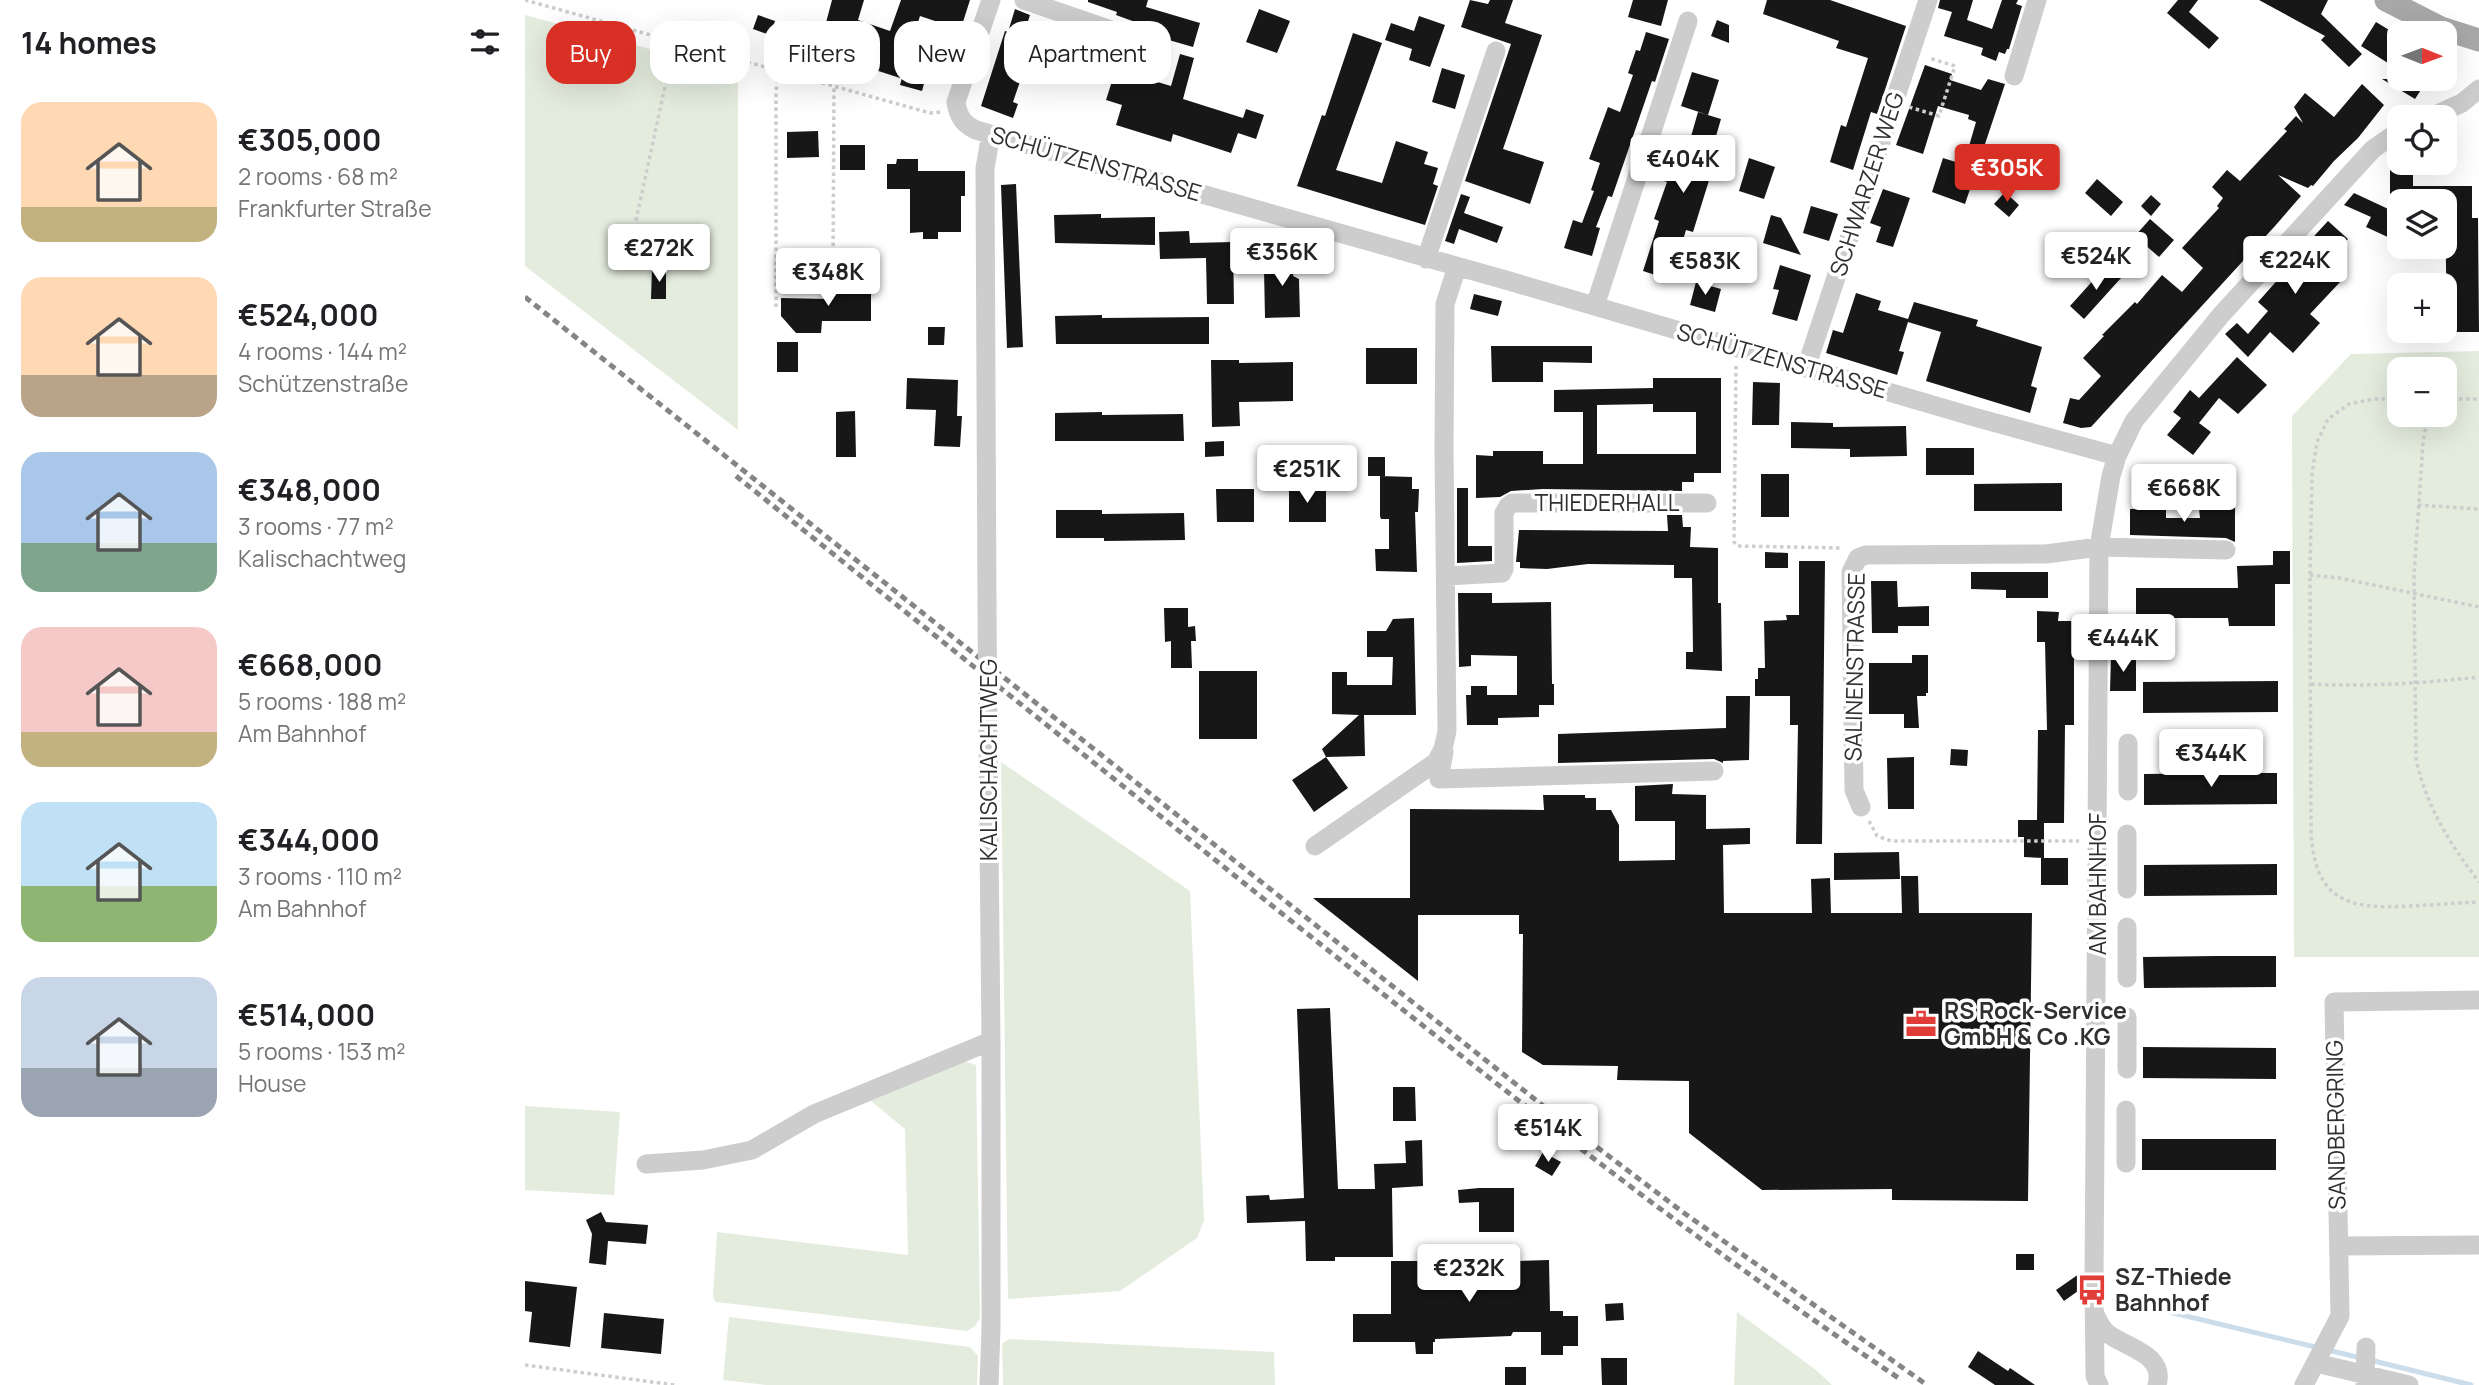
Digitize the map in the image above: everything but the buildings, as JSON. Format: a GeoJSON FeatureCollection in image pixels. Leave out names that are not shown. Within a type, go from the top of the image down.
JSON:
{"type":"FeatureCollection","features":[{"type":"Feature","properties":{"kind":"main road"},"geometry":{"type":"LineString","coordinates":[[2386,0],[2441,28],[2479,40]]}},
{"type":"Feature","properties":{"kind":"street"},"geometry":{"type":"LineString","coordinates":[[957,111],[956,102],[991,0]]}},
{"type":"Feature","properties":{"kind":"street"},"geometry":{"type":"LineString","coordinates":[[1024,0],[1086,21]]}},
{"type":"Feature","properties":{"kind":"street","name":"SCHWARZER WEG"},"geometry":{"type":"LineString","coordinates":[[1806,368],[1928,0]]}},
{"type":"Feature","properties":{"kind":"street"},"geometry":{"type":"LineString","coordinates":[[2014,76],[2037,0]]}},
{"type":"Feature","properties":{"kind":"street"},"geometry":{"type":"LineString","coordinates":[[1595,306],[1688,21]]}},
{"type":"Feature","properties":{"kind":"street"},"geometry":{"type":"LineString","coordinates":[[1426,259],[1496,51]]}},
{"type":"Feature","properties":{"kind":"street"},"geometry":{"type":"LineString","coordinates":[[2457,105],[2479,89]]}},
{"type":"Feature","properties":{"kind":"street","name":"SCHÜTZENSTRASSE"},"geometry":{"type":"LineString","coordinates":[[957,111],[969,127],[991,134],[2117,456]]}},
{"type":"Feature","properties":{"kind":"street","name":"KALISCHACHTWEG"},"geometry":{"type":"LineString","coordinates":[[989,1385],[991,1041],[985,168],[991,134]]}},
{"type":"Feature","properties":{"kind":"street"},"geometry":{"type":"LineString","coordinates":[[2117,456],[2134,421],[2221,316],[2373,149],[2387,139]]}},
{"type":"Feature","properties":{"kind":"street"},"geometry":{"type":"LineString","coordinates":[[1457,267],[1445,304],[1447,731],[1439,779],[1714,771]]}},
{"type":"Feature","properties":{"kind":"street","name":"AM BAHNHOF"},"geometry":{"type":"LineString","coordinates":[[2099,1385],[2095,1376],[2095,1313],[2099,547],[2117,456]]}},
{"type":"Feature","properties":{"kind":"street","name":"THIEDERHALL"},"geometry":{"type":"LineString","coordinates":[[1445,576],[1502,573],[1504,513],[1513,503],[1707,503]]}},
{"type":"Feature","properties":{"kind":"street","name":"SALINENSTRASSE"},"geometry":{"type":"LineString","coordinates":[[1861,807],[1854,790],[1851,681],[1851,572],[1858,558],[1866,555],[2046,554],[2099,547],[2226,550]]}},
{"type":"Feature","properties":{"kind":"street"},"geometry":{"type":"LineString","coordinates":[[2127,743],[2128,790]]}},
{"type":"Feature","properties":{"kind":"street"},"geometry":{"type":"LineString","coordinates":[[1315,846],[1436,762],[1445,744]]}},
{"type":"Feature","properties":{"kind":"street"},"geometry":{"type":"LineString","coordinates":[[2099,768],[2128,768]]}},
{"type":"Feature","properties":{"kind":"street"},"geometry":{"type":"LineString","coordinates":[[2127,834],[2127,889]]}},
{"type":"Feature","properties":{"kind":"street"},"geometry":{"type":"LineString","coordinates":[[2098,851],[2127,860]]}},
{"type":"Feature","properties":{"kind":"street"},"geometry":{"type":"LineString","coordinates":[[2127,927],[2127,978]]}},
{"type":"Feature","properties":{"kind":"street"},"geometry":{"type":"LineString","coordinates":[[2097,950],[2127,950]]}},
{"type":"Feature","properties":{"kind":"street","name":"SANDBERGRING"},"geometry":{"type":"LineString","coordinates":[[2304,1385],[2340,1316],[2334,1002],[2479,1000]]}},
{"type":"Feature","properties":{"kind":"street"},"geometry":{"type":"LineString","coordinates":[[2127,1017],[2127,1069]]}},
{"type":"Feature","properties":{"kind":"street"},"geometry":{"type":"LineString","coordinates":[[646,1164],[703,1160],[752,1150],[814,1114],[991,1041]]}},
{"type":"Feature","properties":{"kind":"street"},"geometry":{"type":"LineString","coordinates":[[2096,1042],[2127,1042]]}},
{"type":"Feature","properties":{"kind":"street"},"geometry":{"type":"LineString","coordinates":[[2126,1110],[2126,1163]]}},
{"type":"Feature","properties":{"kind":"street"},"geometry":{"type":"LineString","coordinates":[[2096,1132],[2126,1132]]}},
{"type":"Feature","properties":{"kind":"street"},"geometry":{"type":"LineString","coordinates":[[2339,1246],[2479,1245]]}},
{"type":"Feature","properties":{"kind":"street"},"geometry":{"type":"LineString","coordinates":[[2095,1313],[2106,1332],[2154,1362],[2159,1372],[2157,1385]]}},
{"type":"Feature","properties":{"kind":"street"},"geometry":{"type":"LineString","coordinates":[[2366,1380],[2367,1347]]}},
{"type":"Feature","properties":{"kind":"street"},"geometry":{"type":"LineString","coordinates":[[2317,1360],[2366,1380],[2409,1385]]}},
{"type":"Feature","properties":{"kind":"path"},"geometry":{"type":"LineString","coordinates":[[525,0],[650,36]]}},
{"type":"Feature","properties":{"kind":"path"},"geometry":{"type":"LineString","coordinates":[[1894,102],[1939,116],[1955,66],[1924,56]]}},
{"type":"Feature","properties":{"kind":"path"},"geometry":{"type":"LineString","coordinates":[[630,248],[666,84]]}},
{"type":"Feature","properties":{"kind":"path"},"geometry":{"type":"LineString","coordinates":[[776,307],[777,84]]}},
{"type":"Feature","properties":{"kind":"path"},"geometry":{"type":"LineString","coordinates":[[823,84],[930,113],[957,111]]}},
{"type":"Feature","properties":{"kind":"path"},"geometry":{"type":"LineString","coordinates":[[833,274],[834,87]]}},
{"type":"Feature","properties":{"kind":"path"},"geometry":{"type":"LineString","coordinates":[[1738,348],[1734,542],[1737,546],[1845,548],[1858,558]]}},
{"type":"Feature","properties":{"kind":"path"},"geometry":{"type":"LineString","coordinates":[[2387,399],[2349,404],[2336,411],[2322,429],[2317,442],[2312,474],[2310,575],[2314,862],[2328,887],[2351,902],[2371,907],[2479,902]]}},
{"type":"Feature","properties":{"kind":"path"},"geometry":{"type":"LineString","coordinates":[[2457,399],[2479,399]]}},
{"type":"Feature","properties":{"kind":"path"},"geometry":{"type":"LineString","coordinates":[[2426,427],[2415,595],[2415,737],[2420,778],[2443,830],[2479,882]]}},
{"type":"Feature","properties":{"kind":"path"},"geometry":{"type":"LineString","coordinates":[[2419,505],[2479,509]]}},
{"type":"Feature","properties":{"kind":"path"},"geometry":{"type":"LineString","coordinates":[[2310,575],[2340,578],[2479,607]]}},
{"type":"Feature","properties":{"kind":"path"},"geometry":{"type":"LineString","coordinates":[[2311,684],[2415,684],[2479,677]]}},
{"type":"Feature","properties":{"kind":"path"},"geometry":{"type":"LineString","coordinates":[[1861,807],[1877,836],[1891,841],[2098,851]]}},
{"type":"Feature","properties":{"kind":"path"},"geometry":{"type":"LineString","coordinates":[[525,1365],[675,1385]]}},
{"type":"Feature","properties":{"kind":"shaded area"},"geometry":{"type":"Polygon","coordinates":[[[525,15],[547,21],[546,84],[636,84],[636,45],[650,49],[650,84],[738,84],[738,430],[525,266],[525,15]]]}},
{"type":"Feature","properties":{"kind":"shaded area"},"geometry":{"type":"Polygon","coordinates":[[[2479,351],[2479,957],[2294,957],[2292,416],[2351,354],[2479,351]]]}},
{"type":"Feature","properties":{"kind":"shaded area"},"geometry":{"type":"Polygon","coordinates":[[[1001,762],[1190,891],[1204,1220],[1197,1238],[1120,1291],[1008,1299],[1001,762]]]}},
{"type":"Feature","properties":{"kind":"shaded area"},"geometry":{"type":"Polygon","coordinates":[[[964,1061],[976,1065],[980,1318],[975,1326],[967,1331],[716,1302],[713,1297],[717,1232],[908,1255],[905,1129],[871,1101],[964,1061]]]}},
{"type":"Feature","properties":{"kind":"shaded area"},"geometry":{"type":"Polygon","coordinates":[[[525,1106],[620,1112],[614,1195],[525,1190],[525,1106]]]}},
{"type":"Feature","properties":{"kind":"shaded area"},"geometry":{"type":"Polygon","coordinates":[[[1737,1312],[1816,1370],[1832,1385],[1734,1385],[1737,1312]]]}},
{"type":"Feature","properties":{"kind":"shaded area"},"geometry":{"type":"Polygon","coordinates":[[[729,1317],[970,1347],[978,1356],[977,1385],[766,1385],[723,1380],[729,1317]]]}},
{"type":"Feature","properties":{"kind":"shaded area"},"geometry":{"type":"Polygon","coordinates":[[[1009,1339],[1274,1352],[1275,1385],[1003,1385],[1002,1344],[1009,1339]]]}},
{"type":"Feature","properties":{"kind":"waterway"},"geometry":{"type":"LineString","coordinates":[[2115,1299],[2361,1358]]}},
{"type":"Feature","properties":{"kind":"waterway"},"geometry":{"type":"LineString","coordinates":[[2370,1360],[2471,1385]]}},
{"type":"Feature","properties":{"kind":"railway"},"geometry":{"type":"LineString","coordinates":[[525,297],[1561,1120],[1684,1213],[1927,1385]]}},
{"type":"Feature","properties":{"kind":"railway"},"geometry":{"type":"LineString","coordinates":[[736,476],[1511,1095],[1742,1269],[1900,1379]]}},
{"type":"Feature","properties":{"kind":"place","name":"RS Rock-Service GmbH & Co .KG"},"geometry":{"type":"Point","coordinates":[1921,1024]}},
{"type":"Feature","properties":{"kind":"place","name":"SZ-Thiede Bahnhof"},"geometry":{"type":"Point","coordinates":[2092,1290]}}]}
